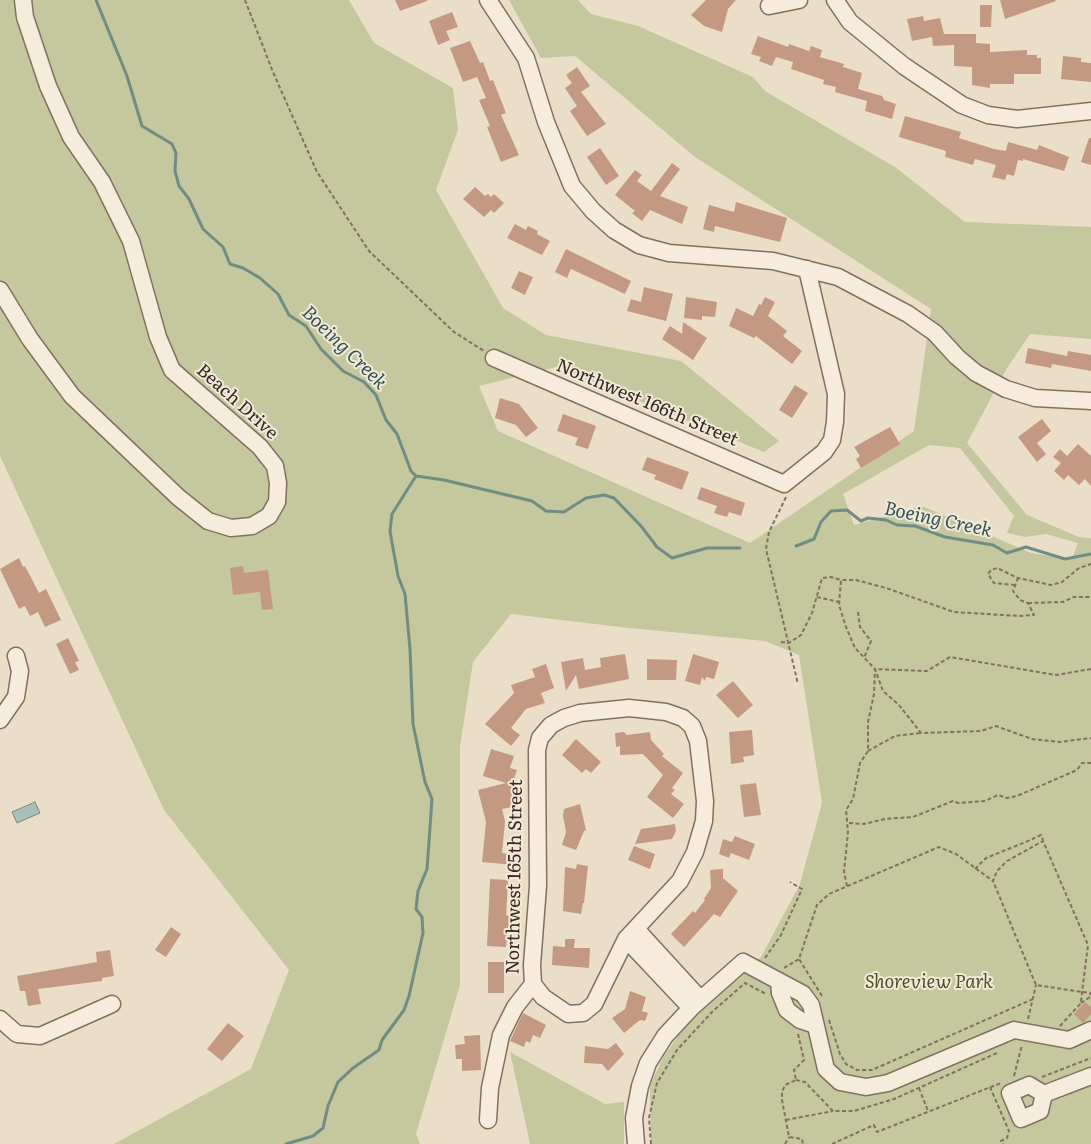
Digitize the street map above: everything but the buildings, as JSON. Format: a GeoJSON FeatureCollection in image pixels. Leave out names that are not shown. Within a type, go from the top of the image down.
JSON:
{"type":"FeatureCollection","features":[{"type":"Feature","properties":{"kind":"street","name":"Beach Drive"},"geometry":{"type":"LineString","coordinates":[[0,290],[30,339],[72,396],[178,497],[208,521],[231,528],[252,526],[269,516],[277,502],[278,483],[275,466],[260,447],[172,370],[158,337],[131,242],[102,182],[71,137],[48,86],[25,17],[23,0]]}},
{"type":"Feature","properties":{"kind":"street"},"geometry":{"type":"LineString","coordinates":[[488,0],[526,58],[558,155],[572,186],[593,211],[614,230],[639,245],[669,253],[773,261],[838,277],[908,314],[935,333],[957,357],[976,373],[1006,389],[1035,398],[1091,402]]}},
{"type":"Feature","properties":{"kind":"street"},"geometry":{"type":"LineString","coordinates":[[769,6],[799,0]]}},
{"type":"Feature","properties":{"kind":"street"},"geometry":{"type":"LineString","coordinates":[[835,0],[850,22],[904,66],[962,105],[988,115],[1017,119],[1091,111]]}},
{"type":"Feature","properties":{"kind":"street"},"geometry":{"type":"LineString","coordinates":[[784,484],[824,452],[832,440],[835,422],[836,394],[807,269]]}},
{"type":"Feature","properties":{"kind":"street","name":"Northwest 166th Street"},"geometry":{"type":"LineString","coordinates":[[494,358],[784,484]]}},
{"type":"Feature","properties":{"kind":"street"},"geometry":{"type":"LineString","coordinates":[[0,720],[16,697],[20,671],[16,656]]}},
{"type":"Feature","properties":{"kind":"street","name":"Northwest 165th Street"},"geometry":{"type":"LineString","coordinates":[[629,708],[666,712],[682,718],[692,726],[698,741],[704,821],[694,852],[680,881],[631,934],[594,1004],[583,1013],[568,1014],[556,1008],[543,997],[533,984],[532,965],[538,886],[537,750],[540,738],[551,725],[580,713],[629,708]]}},
{"type":"Feature","properties":{"kind":"street"},"geometry":{"type":"LineString","coordinates":[[631,934],[696,1004]]}},
{"type":"Feature","properties":{"kind":"street"},"geometry":{"type":"LineString","coordinates":[[636,1144],[634,1118],[640,1086],[648,1063],[665,1036],[696,1004],[750,966],[803,994],[822,1022],[826,1069],[840,1082],[866,1087],[888,1083],[1014,1030],[1070,1040],[1091,1030]]}},
{"type":"Feature","properties":{"kind":"street"},"geometry":{"type":"LineString","coordinates":[[777,980],[787,1010],[800,1020],[822,1022]]}},
{"type":"Feature","properties":{"kind":"street"},"geometry":{"type":"LineString","coordinates":[[488,1120],[490,1088],[501,1036],[515,1007],[533,984]]}},
{"type":"Feature","properties":{"kind":"street"},"geometry":{"type":"LineString","coordinates":[[0,1019],[17,1034],[40,1036],[112,1004]]}},
{"type":"Feature","properties":{"kind":"street"},"geometry":{"type":"LineString","coordinates":[[1044,1094],[1091,1076]]}},
{"type":"Feature","properties":{"kind":"path"},"geometry":{"type":"LineString","coordinates":[[245,0],[272,72],[317,172],[369,251],[454,332],[494,358]]}},
{"type":"Feature","properties":{"kind":"path"},"geometry":{"type":"LineString","coordinates":[[784,484],[786,498],[769,532],[766,549],[798,684]]}},
{"type":"Feature","properties":{"kind":"path"},"geometry":{"type":"LineString","coordinates":[[1015,585],[994,582],[988,574],[991,570],[998,568],[1018,578],[1051,585],[1062,582],[1079,568],[1091,564]]}},
{"type":"Feature","properties":{"kind":"path"},"geometry":{"type":"LineString","coordinates":[[781,642],[787,643],[801,635],[812,613],[822,578],[831,577],[841,580],[856,580],[886,588],[954,612],[1020,616],[1034,614],[1028,603]]}},
{"type":"Feature","properties":{"kind":"path"},"geometry":{"type":"LineString","coordinates":[[1018,578],[1013,591],[1020,600],[1028,603],[1063,602],[1074,598],[1091,596]]}},
{"type":"Feature","properties":{"kind":"path"},"geometry":{"type":"LineString","coordinates":[[841,580],[839,602],[846,627],[855,648],[875,669],[883,691],[899,705],[921,733]]}},
{"type":"Feature","properties":{"kind":"path"},"geometry":{"type":"LineString","coordinates":[[817,597],[839,602]]}},
{"type":"Feature","properties":{"kind":"path"},"geometry":{"type":"LineString","coordinates":[[858,612],[860,627],[872,641],[864,658]]}},
{"type":"Feature","properties":{"kind":"path"},"geometry":{"type":"LineString","coordinates":[[875,669],[927,671],[950,657],[1056,675],[1091,668]]}},
{"type":"Feature","properties":{"kind":"path"},"geometry":{"type":"LineString","coordinates":[[868,751],[868,722],[874,694],[875,669]]}},
{"type":"Feature","properties":{"kind":"path"},"geometry":{"type":"LineString","coordinates":[[848,886],[844,872],[848,823],[846,810],[853,799],[860,763],[868,751],[895,736],[981,731],[996,726],[1041,740],[1059,742],[1091,738]]}},
{"type":"Feature","properties":{"kind":"path"},"geometry":{"type":"LineString","coordinates":[[848,823],[864,824],[886,819],[914,817],[952,801],[958,803],[985,800],[998,795],[1007,798],[1017,796],[1071,773],[1082,763],[1091,763]]}},
{"type":"Feature","properties":{"kind":"path"},"geometry":{"type":"LineString","coordinates":[[975,869],[986,858],[1041,835],[1088,945],[1080,1003]]}},
{"type":"Feature","properties":{"kind":"path"},"geometry":{"type":"LineString","coordinates":[[992,881],[997,871],[1007,861],[1043,841]]}},
{"type":"Feature","properties":{"kind":"path"},"geometry":{"type":"LineString","coordinates":[[777,980],[779,971],[799,959],[817,904],[829,894],[939,847],[956,854],[992,881],[1036,985],[1027,1021],[1035,1021]]}},
{"type":"Feature","properties":{"kind":"path"},"geometry":{"type":"LineString","coordinates":[[651,1144],[649,1118],[657,1083],[677,1050],[712,1012],[745,983],[750,966],[781,936],[802,889],[790,882]]}},
{"type":"Feature","properties":{"kind":"path"},"geometry":{"type":"LineString","coordinates":[[799,959],[822,994],[824,1003]]}},
{"type":"Feature","properties":{"kind":"path"},"geometry":{"type":"LineString","coordinates":[[745,983],[767,995]]}},
{"type":"Feature","properties":{"kind":"path"},"geometry":{"type":"LineString","coordinates":[[1036,985],[1090,993],[1090,996],[1080,1003],[1059,1027]]}},
{"type":"Feature","properties":{"kind":"path"},"geometry":{"type":"LineString","coordinates":[[822,1022],[846,1064],[857,1070],[872,1070],[1032,1000]]}},
{"type":"Feature","properties":{"kind":"path"},"geometry":{"type":"LineString","coordinates":[[785,1144],[789,1137],[782,1092],[785,1085],[796,1080],[794,1070],[804,1060],[797,1029]]}},
{"type":"Feature","properties":{"kind":"path"},"geometry":{"type":"LineString","coordinates":[[1021,1049],[1014,1077],[1021,1075]]}},
{"type":"Feature","properties":{"kind":"path"},"geometry":{"type":"LineString","coordinates":[[1036,1076],[1041,1078],[1091,1058]]}},
{"type":"Feature","properties":{"kind":"path"},"geometry":{"type":"LineString","coordinates":[[832,1144],[874,1125],[877,1132],[1006,1080]]}},
{"type":"Feature","properties":{"kind":"path"},"geometry":{"type":"LineString","coordinates":[[990,1087],[1009,1131],[1007,1138],[1001,1141],[1003,1144]]}},
{"type":"Feature","properties":{"kind":"path"},"geometry":{"type":"LineString","coordinates":[[919,1088],[928,1111]]}},
{"type":"Feature","properties":{"kind":"path"},"geometry":{"type":"LineString","coordinates":[[786,1120],[833,1111]]}},
{"type":"Feature","properties":{"kind":"path"},"geometry":{"type":"LineString","coordinates":[[789,1137],[802,1139],[803,1144]]}},
{"type":"Feature","properties":{"kind":"green space","name":"Shoreview Park"},"geometry":{"type":"Polygon","coordinates":[[[0,0],[349,0],[374,43],[453,88],[458,130],[436,190],[503,308],[546,335],[681,361],[779,441],[764,452],[556,367],[479,386],[498,431],[750,543],[914,431],[931,309],[695,157],[575,56],[541,58],[509,0],[578,0],[591,14],[638,26],[753,77],[765,91],[895,167],[965,222],[1091,227],[1091,339],[1030,334],[1007,368],[967,443],[1027,515],[1079,537],[1091,538],[1091,1144],[651,1144],[650,1085],[664,1056],[698,1008],[761,957],[800,884],[822,803],[799,655],[765,641],[511,614],[473,662],[460,746],[460,985],[416,1134],[420,1144],[114,1144],[251,1069],[289,970],[164,810],[0,456],[0,0]],[[929,445],[843,494],[854,525],[922,506],[1031,553],[1072,559],[1078,543],[1046,534],[1025,537],[1007,533],[1014,516],[960,448],[929,445]]]}},
{"type":"Feature","properties":{"kind":"green space"},"geometry":{"type":"Polygon","coordinates":[[[510,1052],[605,1104],[624,1102],[624,1144],[530,1144],[510,1052]]]}},
{"type":"Feature","properties":{"kind":"water"},"geometry":{"type":"Polygon","coordinates":[[[35,802],[40,813],[17,823],[12,812],[35,802]]]}},
{"type":"Feature","properties":{"kind":"waterway","name":"Boeing Creek"},"geometry":{"type":"LineString","coordinates":[[96,0],[127,76],[142,126],[172,144],[176,153],[175,171],[179,186],[189,199],[203,229],[223,247],[230,264],[243,268],[260,278],[278,294],[289,315],[306,326],[321,349],[343,371],[364,382],[376,395],[386,420],[397,434],[411,471],[416,476],[444,480],[532,501],[546,511],[564,512],[586,498],[604,495],[614,498],[641,526],[657,547],[672,558],[707,548],[740,548]]}},
{"type":"Feature","properties":{"kind":"waterway"},"geometry":{"type":"LineString","coordinates":[[286,1144],[313,1136],[323,1128],[328,1106],[338,1082],[353,1068],[379,1050],[382,1040],[404,1010],[409,996],[423,933],[422,917],[416,909],[418,891],[427,869],[432,799],[425,782],[413,724],[410,649],[405,594],[398,576],[390,531],[392,514],[416,476]]}},
{"type":"Feature","properties":{"kind":"waterway","name":"Boeing Creek"},"geometry":{"type":"LineString","coordinates":[[796,546],[814,539],[821,522],[831,511],[847,510],[861,521],[868,518],[886,520],[897,525],[915,526],[945,537],[993,545],[1007,553],[1026,547],[1065,559],[1091,554]]}}]}
